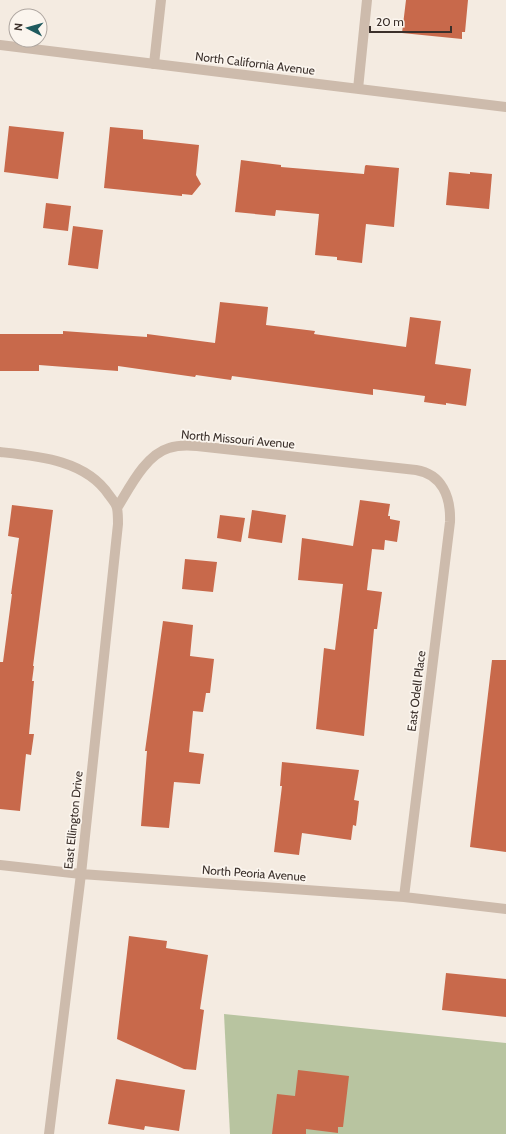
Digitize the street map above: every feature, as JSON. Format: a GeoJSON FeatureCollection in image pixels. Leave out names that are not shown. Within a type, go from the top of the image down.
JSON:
{"type":"FeatureCollection","features":[{"type":"Feature","properties":{"kind":"street"},"geometry":{"type":"LineString","coordinates":[[154,64],[161,0]]}},
{"type":"Feature","properties":{"kind":"street"},"geometry":{"type":"LineString","coordinates":[[358,88],[367,0]]}},
{"type":"Feature","properties":{"kind":"street","name":"North California Avenue"},"geometry":{"type":"LineString","coordinates":[[0,45],[506,107]]}},
{"type":"Feature","properties":{"kind":"street","name":"North Missouri Avenue"},"geometry":{"type":"LineString","coordinates":[[117,508],[134,480],[150,460],[164,449],[182,446],[197,446],[416,470],[425,472],[434,477],[444,490]]}},
{"type":"Feature","properties":{"kind":"street"},"geometry":{"type":"LineString","coordinates":[[0,452],[46,459],[81,469],[103,485],[117,508]]}},
{"type":"Feature","properties":{"kind":"street","name":"East Odell Place"},"geometry":{"type":"LineString","coordinates":[[404,897],[450,522],[450,506],[444,490]]}},
{"type":"Feature","properties":{"kind":"street","name":"East Ellington Drive"},"geometry":{"type":"LineString","coordinates":[[49,1134],[81,874],[118,524],[117,508]]}},
{"type":"Feature","properties":{"kind":"street","name":"North Peoria Avenue"},"geometry":{"type":"LineString","coordinates":[[0,865],[81,874],[404,897],[506,909]]}},
{"type":"Feature","properties":{"kind":"green space"},"geometry":{"type":"Polygon","coordinates":[[[224,1014],[506,1043],[506,1134],[230,1134],[224,1014]]]}},
{"type":"Feature","properties":{"kind":"building"},"geometry":{"type":"Polygon","coordinates":[[[406,0],[468,0],[465,32],[462,32],[462,39],[402,33],[406,0]]]}},
{"type":"Feature","properties":{"kind":"building"},"geometry":{"type":"Polygon","coordinates":[[[9,126],[64,132],[58,179],[4,172],[9,126]]]}},
{"type":"Feature","properties":{"kind":"building"},"geometry":{"type":"Polygon","coordinates":[[[110,127],[143,130],[143,139],[199,145],[196,175],[201,184],[192,195],[182,194],[182,196],[104,188],[110,127]]]}},
{"type":"Feature","properties":{"kind":"building"},"geometry":{"type":"Polygon","coordinates":[[[241,160],[281,165],[281,167],[364,174],[366,165],[399,168],[394,227],[366,224],[362,263],[337,260],[337,257],[315,255],[319,214],[276,210],[275,216],[235,212],[241,160]]]}},
{"type":"Feature","properties":{"kind":"building"},"geometry":{"type":"Polygon","coordinates":[[[449,172],[492,174],[489,209],[446,205],[449,172]]]}},
{"type":"Feature","properties":{"kind":"building"},"geometry":{"type":"Polygon","coordinates":[[[46,203],[71,206],[68,231],[43,228],[46,203]]]}},
{"type":"Feature","properties":{"kind":"building"},"geometry":{"type":"Polygon","coordinates":[[[73,226],[103,230],[98,269],[68,265],[73,226]]]}},
{"type":"Feature","properties":{"kind":"building"},"geometry":{"type":"Polygon","coordinates":[[[220,302],[268,307],[266,325],[315,331],[314,334],[406,347],[410,317],[441,321],[435,364],[471,369],[466,406],[424,402],[425,396],[373,389],[373,395],[232,376],[231,380],[196,375],[195,377],[118,366],[118,371],[39,365],[39,371],[0,371],[0,334],[63,334],[63,331],[147,337],[147,334],[215,343],[220,302]]]}},
{"type":"Feature","properties":{"kind":"building"},"geometry":{"type":"Polygon","coordinates":[[[360,500],[390,504],[388,516],[390,516],[390,519],[400,521],[397,542],[385,540],[384,550],[372,549],[367,590],[382,592],[377,629],[374,629],[364,736],[316,729],[324,648],[335,650],[343,584],[298,580],[302,538],[353,546],[360,500]]]}},
{"type":"Feature","properties":{"kind":"building"},"geometry":{"type":"Polygon","coordinates":[[[12,505],[53,510],[33,666],[32,681],[34,681],[29,734],[34,734],[31,755],[26,754],[20,811],[0,809],[0,662],[3,662],[19,538],[8,536],[12,505]]]}},
{"type":"Feature","properties":{"kind":"building"},"geometry":{"type":"Polygon","coordinates":[[[252,510],[286,515],[282,543],[248,538],[252,510]]]}},
{"type":"Feature","properties":{"kind":"building"},"geometry":{"type":"Polygon","coordinates":[[[220,515],[245,518],[241,542],[217,538],[220,515]]]}},
{"type":"Feature","properties":{"kind":"building"},"geometry":{"type":"Polygon","coordinates":[[[185,559],[217,562],[213,592],[182,589],[185,559]]]}},
{"type":"Feature","properties":{"kind":"building"},"geometry":{"type":"Polygon","coordinates":[[[163,621],[193,625],[190,656],[214,659],[210,693],[206,693],[203,712],[193,711],[189,752],[204,754],[200,784],[174,782],[169,828],[141,826],[147,751],[145,751],[163,621]]]}},
{"type":"Feature","properties":{"kind":"building"},"geometry":{"type":"Polygon","coordinates":[[[492,660],[506,660],[506,852],[470,847],[492,660]]]}},
{"type":"Feature","properties":{"kind":"building"},"geometry":{"type":"Polygon","coordinates":[[[282,762],[359,770],[354,800],[359,801],[356,826],[353,825],[351,840],[302,833],[299,855],[274,852],[282,786],[280,786],[282,762]]]}},
{"type":"Feature","properties":{"kind":"building"},"geometry":{"type":"Polygon","coordinates":[[[129,936],[167,941],[166,948],[208,955],[200,1009],[204,1010],[196,1070],[184,1069],[117,1039],[129,936]]]}},
{"type":"Feature","properties":{"kind":"building"},"geometry":{"type":"Polygon","coordinates":[[[446,973],[506,979],[506,1017],[442,1010],[446,973]]]}},
{"type":"Feature","properties":{"kind":"building"},"geometry":{"type":"Polygon","coordinates":[[[298,1070],[349,1076],[343,1127],[338,1127],[338,1133],[306,1129],[306,1134],[272,1134],[277,1094],[295,1096],[298,1070]]]}},
{"type":"Feature","properties":{"kind":"building"},"geometry":{"type":"Polygon","coordinates":[[[116,1079],[185,1090],[179,1131],[145,1126],[144,1130],[108,1124],[116,1079]]]}}]}
